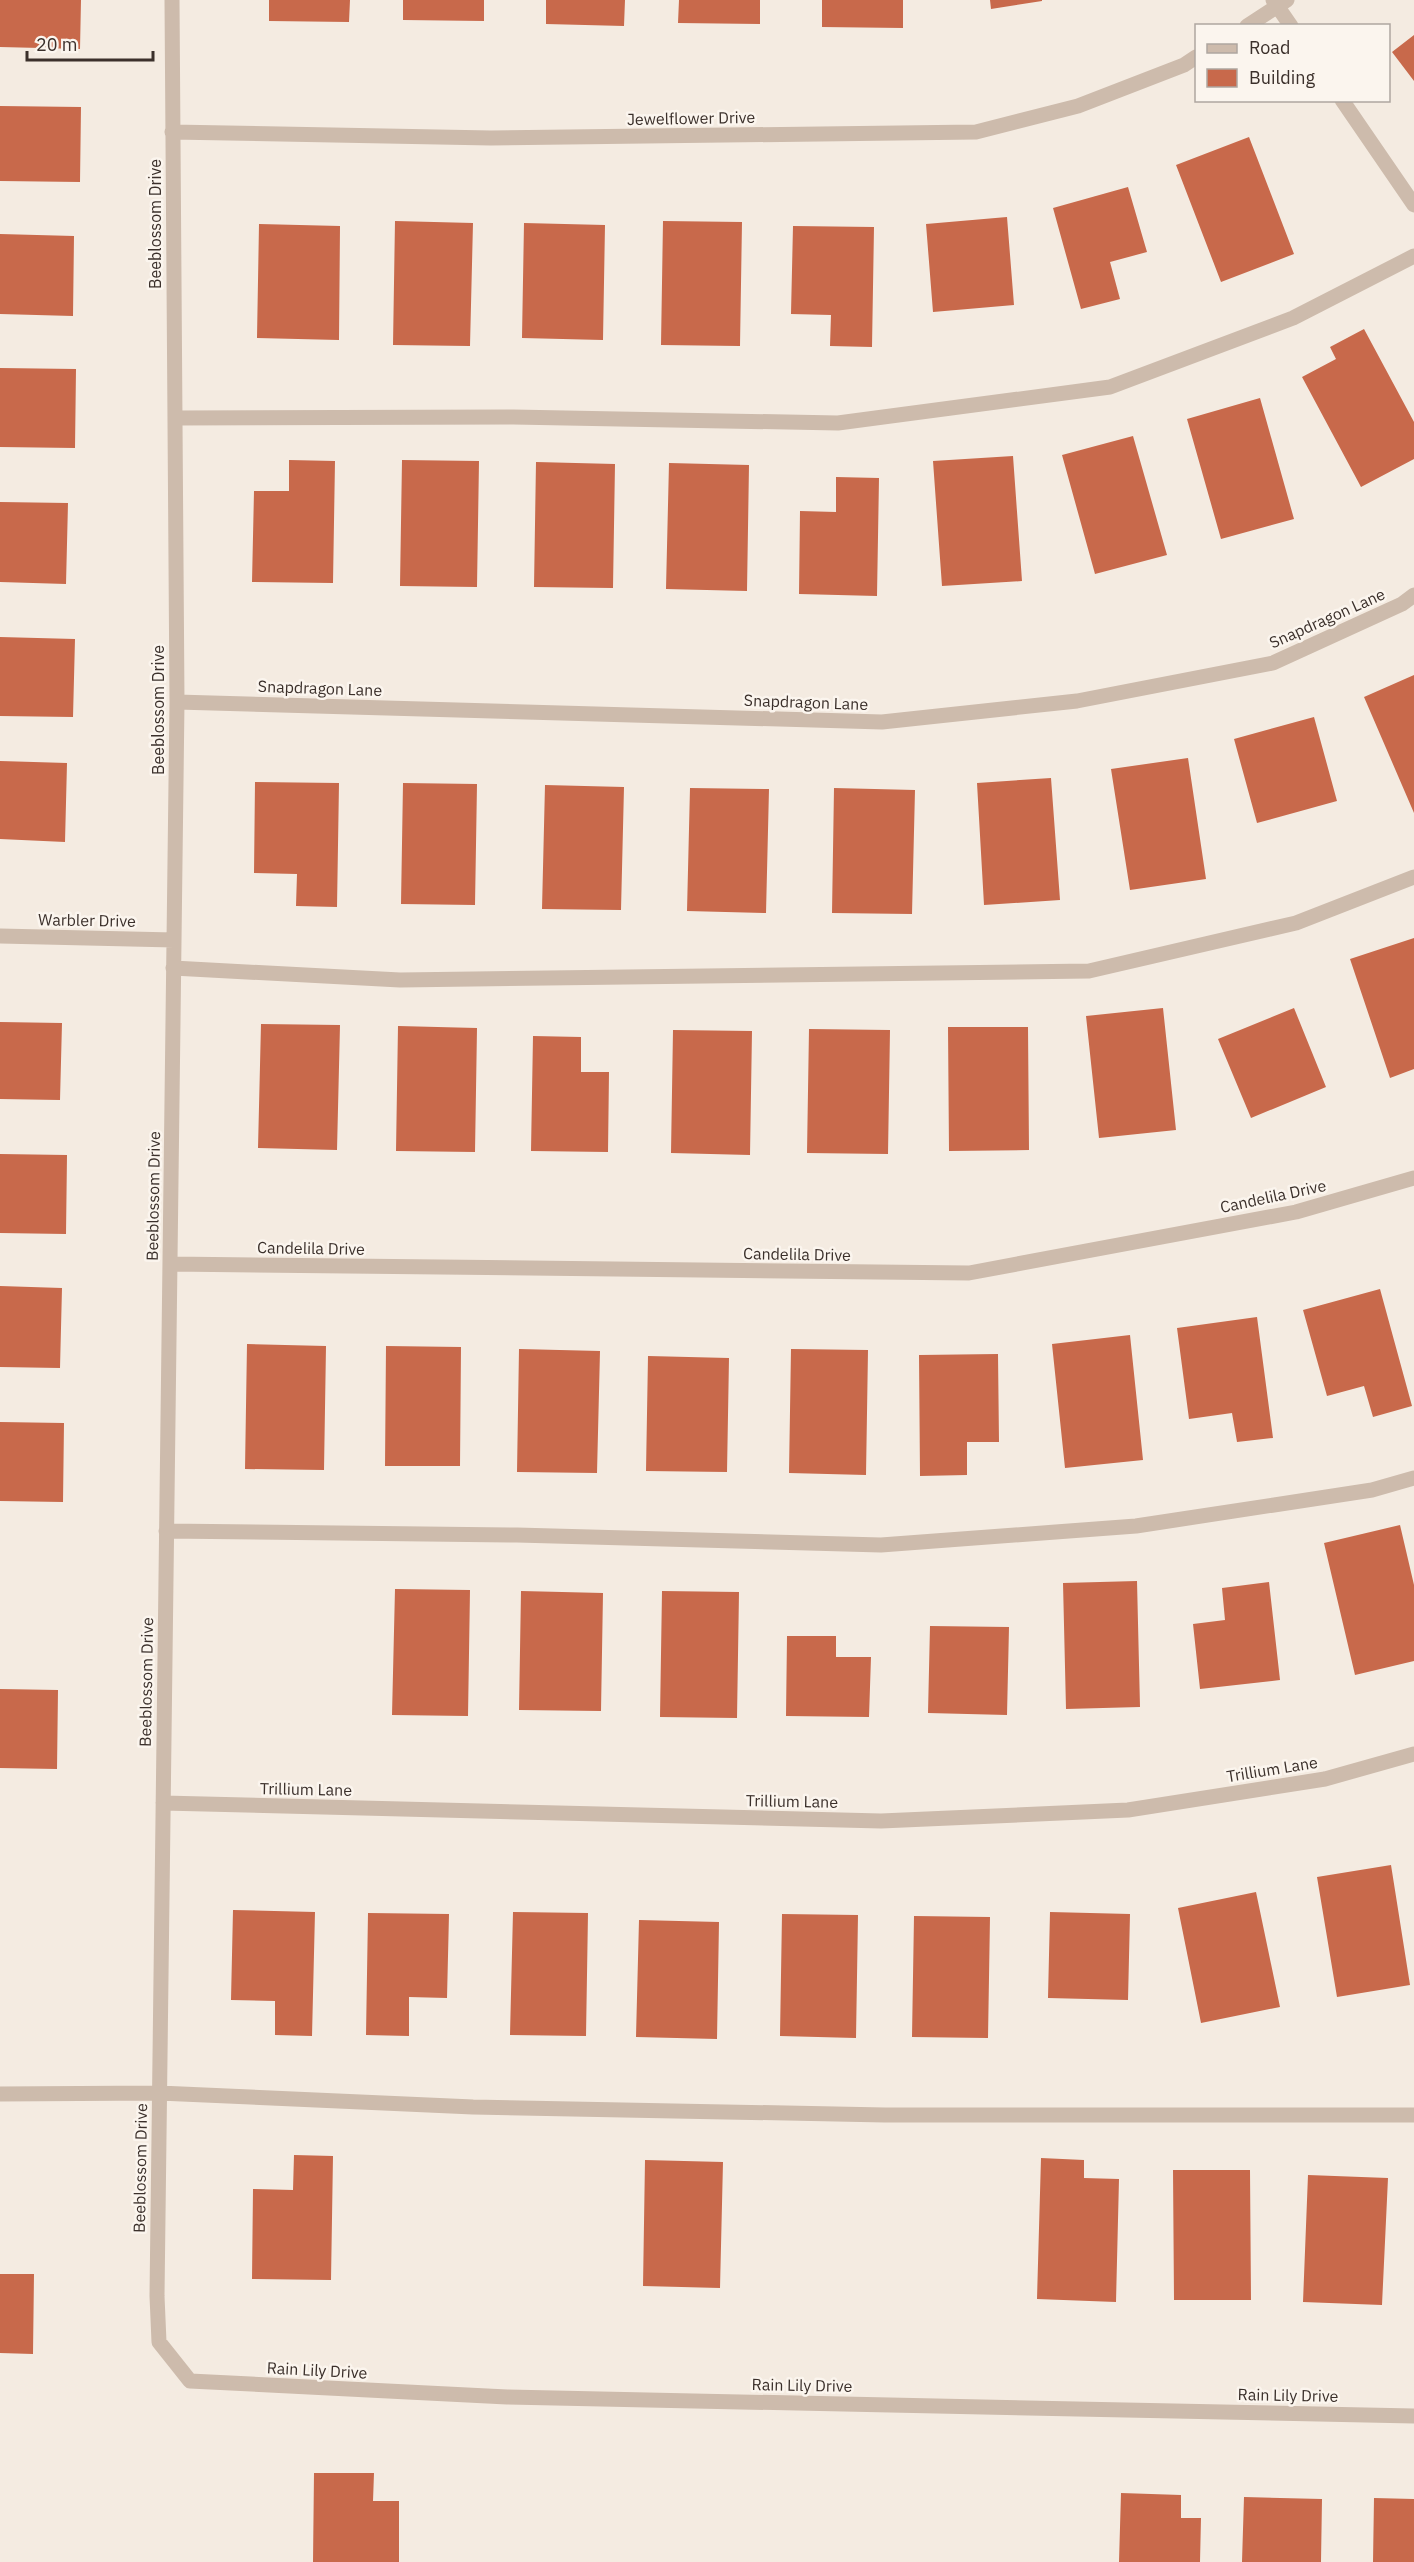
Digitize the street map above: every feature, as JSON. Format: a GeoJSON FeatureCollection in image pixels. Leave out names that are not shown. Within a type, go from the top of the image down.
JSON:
{"type":"FeatureCollection","features":[{"type":"Feature","properties":{"kind":"street","name":"Beeblossom Drive"},"geometry":{"type":"LineString","coordinates":[[172,0],[177,702],[157,2296],[159,2342],[190,2381]]}},
{"type":"Feature","properties":{"kind":"street"},"geometry":{"type":"LineString","coordinates":[[1250,24],[1279,2],[1290,24]]}},
{"type":"Feature","properties":{"kind":"street","name":"Jewelflower Drive"},"geometry":{"type":"LineString","coordinates":[[172,132],[491,138],[976,132],[1078,106],[1195,58]]}},
{"type":"Feature","properties":{"kind":"street"},"geometry":{"type":"LineString","coordinates":[[1343,102],[1414,205]]}},
{"type":"Feature","properties":{"kind":"street"},"geometry":{"type":"LineString","coordinates":[[175,418],[513,417],[838,423],[862,420],[1110,387],[1293,318],[1414,256]]}},
{"type":"Feature","properties":{"kind":"street","name":"Snapdragon Lane"},"geometry":{"type":"LineString","coordinates":[[177,702],[882,722],[1077,701],[1273,663],[1402,604],[1414,595]]}},
{"type":"Feature","properties":{"kind":"street"},"geometry":{"type":"LineString","coordinates":[[173,968],[400,980],[1089,971],[1296,923],[1414,877]]}},
{"type":"Feature","properties":{"kind":"street","name":"Warbler Drive"},"geometry":{"type":"LineString","coordinates":[[0,936],[174,940]]}},
{"type":"Feature","properties":{"kind":"street","name":"Candelila Drive"},"geometry":{"type":"LineString","coordinates":[[170,1264],[969,1274],[1296,1212],[1414,1178]]}},
{"type":"Feature","properties":{"kind":"street"},"geometry":{"type":"LineString","coordinates":[[166,1531],[517,1535],[881,1545],[1136,1526],[1372,1490],[1414,1479]]}},
{"type":"Feature","properties":{"kind":"street","name":"Trillium Lane"},"geometry":{"type":"LineString","coordinates":[[163,1803],[893,1820],[1128,1810],[1325,1779],[1414,1754]]}},
{"type":"Feature","properties":{"kind":"street"},"geometry":{"type":"LineString","coordinates":[[0,2094],[159,2093],[473,2107],[873,2114],[1414,2115]]}},
{"type":"Feature","properties":{"kind":"street","name":"Rain Lily Drive"},"geometry":{"type":"LineString","coordinates":[[190,2381],[507,2397],[1414,2416]]}},
{"type":"Feature","properties":{"kind":"building"},"geometry":{"type":"Polygon","coordinates":[[[0,0],[81,0],[80,49],[0,47],[0,0]]]}},
{"type":"Feature","properties":{"kind":"building"},"geometry":{"type":"Polygon","coordinates":[[[269,0],[350,0],[349,22],[269,21],[269,0]]]}},
{"type":"Feature","properties":{"kind":"building"},"geometry":{"type":"Polygon","coordinates":[[[403,0],[484,0],[484,21],[403,20],[403,0]]]}},
{"type":"Feature","properties":{"kind":"building"},"geometry":{"type":"Polygon","coordinates":[[[546,0],[625,0],[624,26],[546,24],[546,0]]]}},
{"type":"Feature","properties":{"kind":"building"},"geometry":{"type":"Polygon","coordinates":[[[679,0],[760,0],[760,24],[678,23],[679,0]]]}},
{"type":"Feature","properties":{"kind":"building"},"geometry":{"type":"Polygon","coordinates":[[[822,0],[903,0],[903,28],[822,27],[822,0]]]}},
{"type":"Feature","properties":{"kind":"building"},"geometry":{"type":"Polygon","coordinates":[[[990,0],[1042,0],[1042,1],[991,9],[990,0]]]}},
{"type":"Feature","properties":{"kind":"building"},"geometry":{"type":"Polygon","coordinates":[[[1414,35],[1414,81],[1392,52],[1414,35]]]}},
{"type":"Feature","properties":{"kind":"building"},"geometry":{"type":"Polygon","coordinates":[[[0,106],[81,107],[80,182],[0,181],[0,106]]]}},
{"type":"Feature","properties":{"kind":"building"},"geometry":{"type":"Polygon","coordinates":[[[1249,137],[1294,254],[1221,282],[1176,165],[1249,137]]]}},
{"type":"Feature","properties":{"kind":"building"},"geometry":{"type":"Polygon","coordinates":[[[1128,187],[1147,252],[1110,262],[1120,299],[1081,309],[1053,208],[1128,187]]]}},
{"type":"Feature","properties":{"kind":"building"},"geometry":{"type":"Polygon","coordinates":[[[1007,217],[1014,305],[933,312],[926,224],[1007,217]]]}},
{"type":"Feature","properties":{"kind":"building"},"geometry":{"type":"Polygon","coordinates":[[[395,221],[473,223],[470,346],[393,345],[395,221]]]}},
{"type":"Feature","properties":{"kind":"building"},"geometry":{"type":"Polygon","coordinates":[[[663,221],[742,222],[740,346],[661,345],[663,221]]]}},
{"type":"Feature","properties":{"kind":"building"},"geometry":{"type":"Polygon","coordinates":[[[524,223],[605,225],[603,340],[522,338],[524,223]]]}},
{"type":"Feature","properties":{"kind":"building"},"geometry":{"type":"Polygon","coordinates":[[[259,224],[340,226],[339,340],[257,338],[259,224]]]}},
{"type":"Feature","properties":{"kind":"building"},"geometry":{"type":"Polygon","coordinates":[[[793,226],[874,227],[872,347],[830,346],[831,315],[791,314],[793,226]]]}},
{"type":"Feature","properties":{"kind":"building"},"geometry":{"type":"Polygon","coordinates":[[[0,234],[74,236],[73,316],[0,314],[0,234]]]}},
{"type":"Feature","properties":{"kind":"building"},"geometry":{"type":"Polygon","coordinates":[[[1364,329],[1414,422],[1414,459],[1361,487],[1302,377],[1336,359],[1330,347],[1364,329]]]}},
{"type":"Feature","properties":{"kind":"building"},"geometry":{"type":"Polygon","coordinates":[[[0,368],[76,369],[75,448],[0,447],[0,368]]]}},
{"type":"Feature","properties":{"kind":"building"},"geometry":{"type":"Polygon","coordinates":[[[1260,398],[1294,519],[1221,539],[1187,419],[1260,398]]]}},
{"type":"Feature","properties":{"kind":"building"},"geometry":{"type":"Polygon","coordinates":[[[1133,436],[1167,555],[1095,574],[1062,455],[1133,436]]]}},
{"type":"Feature","properties":{"kind":"building"},"geometry":{"type":"Polygon","coordinates":[[[1013,456],[1022,581],[942,586],[933,461],[1013,456]]]}},
{"type":"Feature","properties":{"kind":"building"},"geometry":{"type":"Polygon","coordinates":[[[289,460],[335,461],[333,583],[252,582],[254,491],[289,491],[289,460]]]}},
{"type":"Feature","properties":{"kind":"building"},"geometry":{"type":"Polygon","coordinates":[[[402,460],[479,461],[477,587],[400,586],[402,460]]]}},
{"type":"Feature","properties":{"kind":"building"},"geometry":{"type":"Polygon","coordinates":[[[536,462],[615,464],[613,588],[534,587],[536,462]]]}},
{"type":"Feature","properties":{"kind":"building"},"geometry":{"type":"Polygon","coordinates":[[[669,463],[749,465],[747,591],[666,589],[669,463]]]}},
{"type":"Feature","properties":{"kind":"building"},"geometry":{"type":"Polygon","coordinates":[[[836,477],[879,478],[877,596],[799,594],[800,511],[836,512],[836,477]]]}},
{"type":"Feature","properties":{"kind":"building"},"geometry":{"type":"Polygon","coordinates":[[[0,502],[68,503],[66,584],[0,582],[0,502]]]}},
{"type":"Feature","properties":{"kind":"building"},"geometry":{"type":"Polygon","coordinates":[[[0,637],[75,639],[73,717],[0,716],[0,637]]]}},
{"type":"Feature","properties":{"kind":"building"},"geometry":{"type":"Polygon","coordinates":[[[1414,675],[1414,813],[1364,697],[1414,675]]]}},
{"type":"Feature","properties":{"kind":"building"},"geometry":{"type":"Polygon","coordinates":[[[1314,717],[1337,801],[1257,823],[1234,739],[1314,717]]]}},
{"type":"Feature","properties":{"kind":"building"},"geometry":{"type":"Polygon","coordinates":[[[1188,758],[1206,879],[1130,890],[1111,769],[1188,758]]]}},
{"type":"Feature","properties":{"kind":"building"},"geometry":{"type":"Polygon","coordinates":[[[0,761],[67,763],[65,842],[0,839],[0,761]]]}},
{"type":"Feature","properties":{"kind":"building"},"geometry":{"type":"Polygon","coordinates":[[[1051,778],[1060,900],[984,905],[977,783],[1051,778]]]}},
{"type":"Feature","properties":{"kind":"building"},"geometry":{"type":"Polygon","coordinates":[[[255,782],[339,783],[337,907],[296,906],[297,874],[254,873],[255,782]]]}},
{"type":"Feature","properties":{"kind":"building"},"geometry":{"type":"Polygon","coordinates":[[[403,783],[477,784],[475,905],[401,904],[403,783]]]}},
{"type":"Feature","properties":{"kind":"building"},"geometry":{"type":"Polygon","coordinates":[[[545,785],[624,787],[621,910],[542,909],[545,785]]]}},
{"type":"Feature","properties":{"kind":"building"},"geometry":{"type":"Polygon","coordinates":[[[690,788],[769,789],[766,913],[687,911],[690,788]]]}},
{"type":"Feature","properties":{"kind":"building"},"geometry":{"type":"Polygon","coordinates":[[[834,788],[915,790],[912,914],[832,913],[834,788]]]}},
{"type":"Feature","properties":{"kind":"building"},"geometry":{"type":"Polygon","coordinates":[[[1414,938],[1414,1069],[1390,1078],[1350,959],[1414,938]]]}},
{"type":"Feature","properties":{"kind":"building"},"geometry":{"type":"Polygon","coordinates":[[[1163,1008],[1176,1130],[1099,1138],[1086,1016],[1163,1008]]]}},
{"type":"Feature","properties":{"kind":"building"},"geometry":{"type":"Polygon","coordinates":[[[1294,1008],[1326,1087],[1251,1118],[1218,1039],[1294,1008]]]}},
{"type":"Feature","properties":{"kind":"building"},"geometry":{"type":"Polygon","coordinates":[[[0,1022],[62,1023],[60,1100],[0,1099],[0,1022]]]}},
{"type":"Feature","properties":{"kind":"building"},"geometry":{"type":"Polygon","coordinates":[[[261,1024],[340,1025],[337,1150],[258,1148],[261,1024]]]}},
{"type":"Feature","properties":{"kind":"building"},"geometry":{"type":"Polygon","coordinates":[[[398,1026],[477,1028],[475,1152],[396,1151],[398,1026]]]}},
{"type":"Feature","properties":{"kind":"building"},"geometry":{"type":"Polygon","coordinates":[[[948,1027],[1028,1027],[1029,1150],[949,1151],[948,1027]]]}},
{"type":"Feature","properties":{"kind":"building"},"geometry":{"type":"Polygon","coordinates":[[[809,1029],[890,1030],[888,1154],[807,1153],[809,1029]]]}},
{"type":"Feature","properties":{"kind":"building"},"geometry":{"type":"Polygon","coordinates":[[[673,1030],[752,1031],[750,1155],[671,1153],[673,1030]]]}},
{"type":"Feature","properties":{"kind":"building"},"geometry":{"type":"Polygon","coordinates":[[[533,1036],[581,1037],[581,1072],[609,1072],[608,1152],[531,1151],[533,1036]]]}},
{"type":"Feature","properties":{"kind":"building"},"geometry":{"type":"Polygon","coordinates":[[[0,1154],[67,1155],[66,1234],[0,1233],[0,1154]]]}},
{"type":"Feature","properties":{"kind":"building"},"geometry":{"type":"Polygon","coordinates":[[[0,1286],[62,1288],[60,1368],[0,1367],[0,1286]]]}},
{"type":"Feature","properties":{"kind":"building"},"geometry":{"type":"Polygon","coordinates":[[[1380,1289],[1412,1406],[1373,1417],[1364,1386],[1327,1396],[1303,1310],[1380,1289]]]}},
{"type":"Feature","properties":{"kind":"building"},"geometry":{"type":"Polygon","coordinates":[[[1257,1317],[1273,1438],[1237,1442],[1232,1413],[1189,1419],[1177,1328],[1257,1317]]]}},
{"type":"Feature","properties":{"kind":"building"},"geometry":{"type":"Polygon","coordinates":[[[1130,1335],[1143,1460],[1065,1468],[1052,1344],[1130,1335]]]}},
{"type":"Feature","properties":{"kind":"building"},"geometry":{"type":"Polygon","coordinates":[[[247,1344],[326,1346],[324,1470],[245,1469],[247,1344]]]}},
{"type":"Feature","properties":{"kind":"building"},"geometry":{"type":"Polygon","coordinates":[[[386,1346],[461,1347],[460,1466],[385,1466],[386,1346]]]}},
{"type":"Feature","properties":{"kind":"building"},"geometry":{"type":"Polygon","coordinates":[[[519,1349],[600,1351],[597,1473],[517,1472],[519,1349]]]}},
{"type":"Feature","properties":{"kind":"building"},"geometry":{"type":"Polygon","coordinates":[[[791,1349],[868,1350],[866,1475],[789,1473],[791,1349]]]}},
{"type":"Feature","properties":{"kind":"building"},"geometry":{"type":"Polygon","coordinates":[[[998,1354],[999,1442],[967,1442],[967,1475],[920,1476],[919,1355],[998,1354]]]}},
{"type":"Feature","properties":{"kind":"building"},"geometry":{"type":"Polygon","coordinates":[[[648,1356],[729,1358],[727,1472],[646,1471],[648,1356]]]}},
{"type":"Feature","properties":{"kind":"building"},"geometry":{"type":"Polygon","coordinates":[[[0,1422],[64,1423],[63,1502],[0,1501],[0,1422]]]}},
{"type":"Feature","properties":{"kind":"building"},"geometry":{"type":"Polygon","coordinates":[[[1400,1525],[1414,1585],[1414,1661],[1355,1675],[1324,1543],[1400,1525]]]}},
{"type":"Feature","properties":{"kind":"building"},"geometry":{"type":"Polygon","coordinates":[[[1137,1581],[1140,1707],[1066,1709],[1063,1583],[1137,1581]]]}},
{"type":"Feature","properties":{"kind":"building"},"geometry":{"type":"Polygon","coordinates":[[[1269,1582],[1280,1680],[1200,1689],[1193,1624],[1225,1620],[1222,1588],[1269,1582]]]}},
{"type":"Feature","properties":{"kind":"building"},"geometry":{"type":"Polygon","coordinates":[[[395,1589],[470,1590],[468,1716],[392,1715],[395,1589]]]}},
{"type":"Feature","properties":{"kind":"building"},"geometry":{"type":"Polygon","coordinates":[[[521,1591],[603,1593],[601,1711],[519,1710],[521,1591]]]}},
{"type":"Feature","properties":{"kind":"building"},"geometry":{"type":"Polygon","coordinates":[[[662,1591],[739,1592],[737,1718],[660,1717],[662,1591]]]}},
{"type":"Feature","properties":{"kind":"building"},"geometry":{"type":"Polygon","coordinates":[[[930,1626],[1009,1627],[1007,1715],[928,1713],[930,1626]]]}},
{"type":"Feature","properties":{"kind":"building"},"geometry":{"type":"Polygon","coordinates":[[[787,1636],[836,1636],[836,1657],[871,1657],[869,1717],[786,1716],[787,1636]]]}},
{"type":"Feature","properties":{"kind":"building"},"geometry":{"type":"Polygon","coordinates":[[[0,1689],[58,1690],[57,1769],[0,1768],[0,1689]]]}},
{"type":"Feature","properties":{"kind":"building"},"geometry":{"type":"Polygon","coordinates":[[[1391,1865],[1410,1985],[1337,1997],[1317,1877],[1391,1865]]]}},
{"type":"Feature","properties":{"kind":"building"},"geometry":{"type":"Polygon","coordinates":[[[1256,1892],[1280,2007],[1201,2023],[1178,1908],[1256,1892]]]}},
{"type":"Feature","properties":{"kind":"building"},"geometry":{"type":"Polygon","coordinates":[[[233,1910],[315,1912],[312,2036],[275,2035],[275,2001],[231,2000],[233,1910]]]}},
{"type":"Feature","properties":{"kind":"building"},"geometry":{"type":"Polygon","coordinates":[[[513,1912],[588,1913],[586,2036],[510,2035],[513,1912]]]}},
{"type":"Feature","properties":{"kind":"building"},"geometry":{"type":"Polygon","coordinates":[[[1050,1912],[1130,1914],[1128,2000],[1048,1998],[1050,1912]]]}},
{"type":"Feature","properties":{"kind":"building"},"geometry":{"type":"Polygon","coordinates":[[[368,1913],[449,1914],[447,1998],[409,1997],[409,2036],[366,2035],[368,1913]]]}},
{"type":"Feature","properties":{"kind":"building"},"geometry":{"type":"Polygon","coordinates":[[[782,1914],[858,1915],[856,2038],[780,2036],[782,1914]]]}},
{"type":"Feature","properties":{"kind":"building"},"geometry":{"type":"Polygon","coordinates":[[[914,1916],[990,1917],[988,2038],[912,2037],[914,1916]]]}},
{"type":"Feature","properties":{"kind":"building"},"geometry":{"type":"Polygon","coordinates":[[[639,1920],[719,1922],[717,2039],[636,2037],[639,1920]]]}},
{"type":"Feature","properties":{"kind":"building"},"geometry":{"type":"Polygon","coordinates":[[[294,2155],[333,2156],[331,2280],[252,2279],[253,2189],[293,2190],[294,2155]]]}},
{"type":"Feature","properties":{"kind":"building"},"geometry":{"type":"Polygon","coordinates":[[[1041,2158],[1084,2160],[1084,2178],[1119,2179],[1116,2302],[1037,2299],[1041,2158]]]}},
{"type":"Feature","properties":{"kind":"building"},"geometry":{"type":"Polygon","coordinates":[[[645,2160],[723,2162],[720,2288],[643,2286],[645,2160]]]}},
{"type":"Feature","properties":{"kind":"building"},"geometry":{"type":"Polygon","coordinates":[[[1173,2170],[1250,2170],[1251,2300],[1174,2300],[1173,2170]]]}},
{"type":"Feature","properties":{"kind":"building"},"geometry":{"type":"Polygon","coordinates":[[[1308,2175],[1388,2178],[1382,2305],[1303,2302],[1308,2175]]]}},
{"type":"Feature","properties":{"kind":"building"},"geometry":{"type":"Polygon","coordinates":[[[0,2274],[34,2274],[33,2354],[0,2353],[0,2274]]]}},
{"type":"Feature","properties":{"kind":"building"},"geometry":{"type":"Polygon","coordinates":[[[314,2473],[374,2473],[373,2501],[399,2501],[399,2562],[313,2562],[314,2473]]]}},
{"type":"Feature","properties":{"kind":"building"},"geometry":{"type":"Polygon","coordinates":[[[1121,2493],[1181,2495],[1181,2518],[1201,2518],[1200,2562],[1119,2562],[1121,2493]]]}},
{"type":"Feature","properties":{"kind":"building"},"geometry":{"type":"Polygon","coordinates":[[[1244,2497],[1322,2499],[1321,2562],[1242,2562],[1244,2497]]]}},
{"type":"Feature","properties":{"kind":"building"},"geometry":{"type":"Polygon","coordinates":[[[1374,2498],[1414,2499],[1414,2562],[1373,2562],[1374,2498]]]}}]}
